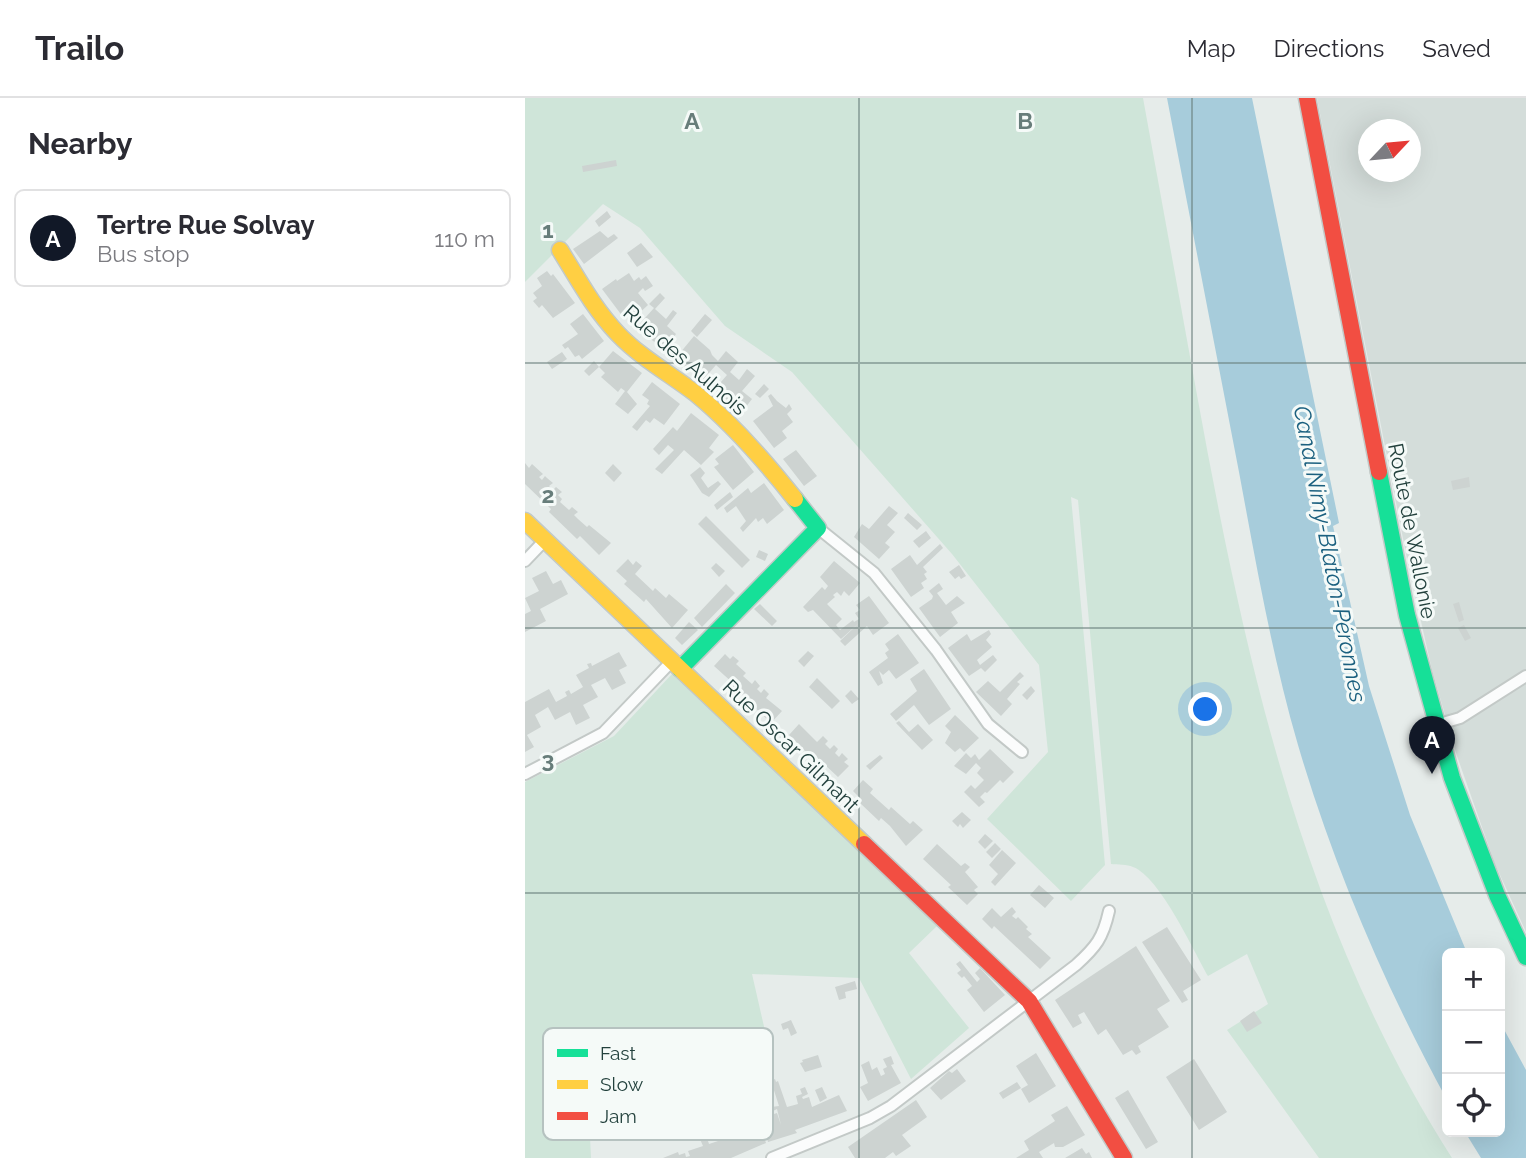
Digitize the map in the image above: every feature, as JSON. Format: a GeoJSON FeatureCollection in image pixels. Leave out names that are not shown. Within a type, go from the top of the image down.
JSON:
{"type":"FeatureCollection","features":[{"type":"Feature","properties":{"kind":"street","name":"Route de Wallonie"},"geometry":{"type":"LineString","coordinates":[[1307,98],[1407,615],[1436,725],[1472,834],[1526,957]]}},
{"type":"Feature","properties":{"kind":"street","name":"Rue des Aulnois"},"geometry":{"type":"LineString","coordinates":[[560,250],[589,298],[619,335],[697,395],[732,427],[770,467],[818,528],[874,573],[936,650],[988,724],[1022,752]]}},
{"type":"Feature","properties":{"kind":"street","name":"Rue Oscar Gilmant"},"geometry":{"type":"LineString","coordinates":[[525,522],[1029,1001],[1124,1158]]}},
{"type":"Feature","properties":{"kind":"street"},"geometry":{"type":"LineString","coordinates":[[525,774],[603,733],[818,528]]}},
{"type":"Feature","properties":{"kind":"street"},"geometry":{"type":"LineString","coordinates":[[525,561],[545,540]]}},
{"type":"Feature","properties":{"kind":"street"},"geometry":{"type":"LineString","coordinates":[[1436,725],[1459,718],[1526,676]]}},
{"type":"Feature","properties":{"kind":"street"},"geometry":{"type":"LineString","coordinates":[[772,1158],[870,1118],[891,1106],[1057,981],[1093,950],[1105,929],[1109,911]]}},
{"type":"Feature","properties":{"kind":"shaded area"},"geometry":{"type":"Polygon","coordinates":[[[1317,98],[1526,98],[1526,932],[1495,864],[1457,756],[1432,670],[1408,564],[1317,98]]]}},
{"type":"Feature","properties":{"kind":"green space"},"geometry":{"type":"Polygon","coordinates":[[[525,98],[1143,98],[1216,495],[1260,693],[1287,790],[1319,885],[1356,978],[1400,1069],[1452,1158],[1319,1158],[1227,1030],[1268,1004],[1247,954],[1208,976],[1165,899],[1154,885],[1133,867],[1111,864],[1078,500],[1071,497],[1105,865],[1071,901],[987,819],[1048,752],[1039,665],[952,554],[792,372],[725,326],[640,228],[603,204],[525,282],[525,98]]]}},
{"type":"Feature","properties":{"kind":"green space"},"geometry":{"type":"Polygon","coordinates":[[[672,674],[937,926],[909,953],[969,1028],[911,1079],[859,978],[752,974],[764,1028],[543,1028],[543,1140],[590,1140],[591,1158],[525,1158],[525,782],[614,736],[672,674]]]}},
{"type":"Feature","properties":{"kind":"water","name":"Canal Nimy-Blaton-Péronnes"},"geometry":{"type":"Polygon","coordinates":[[[1167,98],[1252,98],[1339,523],[1333,526],[1369,686],[1410,815],[1465,948],[1442,948],[1442,1090],[1403,1015],[1363,927],[1328,837],[1298,745],[1265,609],[1167,98]]]}},
{"type":"Feature","properties":{"kind":"water"},"geometry":{"type":"Polygon","coordinates":[[[1505,1031],[1526,1070],[1526,1158],[1481,1158],[1468,1137],[1505,1137],[1505,1031]]]}},
{"type":"Feature","properties":{"kind":"building"},"geometry":{"type":"Polygon","coordinates":[[[616,160],[617,166],[583,172],[582,166],[616,160]]]}},
{"type":"Feature","properties":{"kind":"building"},"geometry":{"type":"Polygon","coordinates":[[[607,211],[611,217],[599,227],[595,221],[607,211]]]}},
{"type":"Feature","properties":{"kind":"building"},"geometry":{"type":"Polygon","coordinates":[[[600,231],[608,238],[614,234],[618,238],[584,264],[573,249],[600,231]]]}},
{"type":"Feature","properties":{"kind":"building"},"geometry":{"type":"Polygon","coordinates":[[[641,243],[653,257],[637,267],[627,253],[641,243]]]}},
{"type":"Feature","properties":{"kind":"building"},"geometry":{"type":"Polygon","coordinates":[[[547,271],[551,276],[553,274],[575,303],[553,318],[542,305],[539,308],[533,301],[537,298],[533,293],[542,286],[537,278],[547,271]]]}},
{"type":"Feature","properties":{"kind":"building"},"geometry":{"type":"Polygon","coordinates":[[[629,273],[634,281],[646,276],[653,286],[645,291],[643,288],[638,293],[648,305],[636,316],[632,311],[623,317],[602,289],[629,273]]]}},
{"type":"Feature","properties":{"kind":"building"},"geometry":{"type":"Polygon","coordinates":[[[660,293],[665,298],[655,309],[666,319],[673,310],[677,313],[667,326],[676,334],[665,350],[636,328],[654,308],[649,304],[660,293]]]}},
{"type":"Feature","properties":{"kind":"building"},"geometry":{"type":"Polygon","coordinates":[[[583,314],[604,341],[582,359],[579,355],[575,357],[568,347],[565,349],[562,345],[578,334],[570,324],[583,314]]]}},
{"type":"Feature","properties":{"kind":"building"},"geometry":{"type":"Polygon","coordinates":[[[705,314],[712,320],[697,337],[691,331],[705,314]]]}},
{"type":"Feature","properties":{"kind":"building"},"geometry":{"type":"Polygon","coordinates":[[[694,336],[718,361],[726,351],[738,362],[730,372],[739,380],[747,369],[755,376],[742,391],[752,399],[742,412],[714,390],[727,375],[716,365],[702,381],[675,359],[694,336]]]}},
{"type":"Feature","properties":{"kind":"building"},"geometry":{"type":"Polygon","coordinates":[[[613,351],[642,373],[627,392],[637,404],[628,414],[615,404],[625,391],[621,388],[618,392],[601,377],[605,373],[599,367],[613,351]]]}},
{"type":"Feature","properties":{"kind":"building"},"geometry":{"type":"Polygon","coordinates":[[[562,352],[567,359],[552,369],[547,362],[562,352]]]}},
{"type":"Feature","properties":{"kind":"building"},"geometry":{"type":"Polygon","coordinates":[[[594,361],[599,367],[589,376],[584,371],[594,361]]]}},
{"type":"Feature","properties":{"kind":"building"},"geometry":{"type":"Polygon","coordinates":[[[652,382],[680,404],[664,425],[654,418],[650,423],[646,420],[637,431],[632,427],[650,406],[647,404],[649,400],[642,395],[652,382]]]}},
{"type":"Feature","properties":{"kind":"building"},"geometry":{"type":"Polygon","coordinates":[[[764,384],[769,389],[760,398],[755,394],[764,384]]]}},
{"type":"Feature","properties":{"kind":"building"},"geometry":{"type":"Polygon","coordinates":[[[771,394],[786,408],[789,404],[792,409],[787,414],[793,422],[782,431],[787,438],[774,448],[753,421],[773,406],[768,396],[771,394]]]}},
{"type":"Feature","properties":{"kind":"building"},"geometry":{"type":"Polygon","coordinates":[[[691,413],[719,435],[709,448],[714,452],[701,465],[684,450],[662,474],[655,469],[674,450],[668,445],[659,455],[653,449],[673,427],[677,431],[691,413]]]}},
{"type":"Feature","properties":{"kind":"building"},"geometry":{"type":"Polygon","coordinates":[[[733,445],[754,472],[733,490],[714,467],[719,464],[715,459],[733,445]]]}},
{"type":"Feature","properties":{"kind":"building"},"geometry":{"type":"Polygon","coordinates":[[[796,450],[817,476],[804,486],[783,459],[796,450]]]}},
{"type":"Feature","properties":{"kind":"building"},"geometry":{"type":"Polygon","coordinates":[[[525,463],[529,468],[532,464],[543,474],[539,477],[542,480],[545,476],[553,483],[549,486],[553,490],[556,487],[562,492],[558,495],[562,499],[560,502],[569,510],[572,507],[578,512],[574,515],[578,519],[611,543],[599,555],[580,536],[577,539],[525,484],[525,463]]]}},
{"type":"Feature","properties":{"kind":"building"},"geometry":{"type":"Polygon","coordinates":[[[613,464],[622,473],[614,482],[605,473],[613,464]]]}},
{"type":"Feature","properties":{"kind":"building"},"geometry":{"type":"Polygon","coordinates":[[[700,467],[705,473],[701,478],[708,488],[718,481],[721,484],[709,497],[702,493],[690,475],[700,467]]]}},
{"type":"Feature","properties":{"kind":"building"},"geometry":{"type":"Polygon","coordinates":[[[1469,477],[1470,487],[1453,490],[1451,481],[1469,477]]]}},
{"type":"Feature","properties":{"kind":"building"},"geometry":{"type":"Polygon","coordinates":[[[764,483],[784,510],[767,524],[763,518],[758,522],[756,518],[743,532],[740,528],[746,521],[736,506],[727,513],[724,508],[748,488],[751,493],[764,483]]]}},
{"type":"Feature","properties":{"kind":"building"},"geometry":{"type":"Polygon","coordinates":[[[730,492],[733,497],[717,510],[714,505],[730,492]]]}},
{"type":"Feature","properties":{"kind":"building"},"geometry":{"type":"Polygon","coordinates":[[[889,506],[898,513],[887,525],[895,532],[885,543],[890,547],[879,559],[854,537],[862,524],[869,529],[889,506]]]}},
{"type":"Feature","properties":{"kind":"building"},"geometry":{"type":"Polygon","coordinates":[[[908,513],[922,525],[917,530],[904,518],[908,513]]]}},
{"type":"Feature","properties":{"kind":"building"},"geometry":{"type":"Polygon","coordinates":[[[706,516],[750,560],[742,568],[698,524],[706,516]]]}},
{"type":"Feature","properties":{"kind":"building"},"geometry":{"type":"Polygon","coordinates":[[[926,531],[931,538],[919,548],[913,541],[926,531]]]}},
{"type":"Feature","properties":{"kind":"building"},"geometry":{"type":"Polygon","coordinates":[[[940,544],[943,548],[923,567],[927,572],[924,574],[927,579],[921,583],[924,588],[911,597],[891,569],[910,555],[917,565],[940,544]]]}},
{"type":"Feature","properties":{"kind":"building"},"geometry":{"type":"Polygon","coordinates":[[[759,550],[768,554],[765,561],[756,557],[759,550]]]}},
{"type":"Feature","properties":{"kind":"building"},"geometry":{"type":"Polygon","coordinates":[[[628,559],[633,565],[636,561],[642,566],[635,574],[653,591],[655,588],[666,598],[669,594],[688,610],[672,628],[646,599],[644,602],[624,584],[627,581],[616,571],[628,559]]]}},
{"type":"Feature","properties":{"kind":"building"},"geometry":{"type":"Polygon","coordinates":[[[834,561],[860,583],[849,596],[844,591],[841,596],[837,592],[827,604],[842,619],[836,625],[840,630],[853,620],[854,622],[859,619],[855,613],[860,610],[856,605],[869,596],[889,623],[873,635],[867,626],[845,646],[840,641],[860,622],[841,639],[813,610],[808,612],[803,607],[822,587],[825,590],[828,586],[820,577],[834,561]]]}},
{"type":"Feature","properties":{"kind":"building"},"geometry":{"type":"Polygon","coordinates":[[[716,563],[725,571],[719,577],[711,568],[716,563]]]}},
{"type":"Feature","properties":{"kind":"building"},"geometry":{"type":"Polygon","coordinates":[[[959,565],[966,576],[955,579],[949,572],[959,565]]]}},
{"type":"Feature","properties":{"kind":"building"},"geometry":{"type":"Polygon","coordinates":[[[546,571],[553,584],[561,580],[568,594],[540,609],[546,621],[525,632],[525,614],[531,611],[525,598],[539,591],[532,578],[546,571]]]}},
{"type":"Feature","properties":{"kind":"building"},"geometry":{"type":"Polygon","coordinates":[[[939,583],[943,589],[937,593],[946,605],[957,596],[965,603],[951,612],[958,623],[940,637],[919,608],[932,599],[929,591],[939,583]]]}},
{"type":"Feature","properties":{"kind":"building"},"geometry":{"type":"Polygon","coordinates":[[[726,584],[735,593],[702,627],[694,618],[726,584]]]}},
{"type":"Feature","properties":{"kind":"building"},"geometry":{"type":"Polygon","coordinates":[[[1459,602],[1464,620],[1459,622],[1453,604],[1459,602]]]}},
{"type":"Feature","properties":{"kind":"building"},"geometry":{"type":"Polygon","coordinates":[[[760,604],[777,621],[772,626],[754,609],[760,604]]]}},
{"type":"Feature","properties":{"kind":"building"},"geometry":{"type":"Polygon","coordinates":[[[689,622],[698,630],[682,645],[675,638],[689,622]]]}},
{"type":"Feature","properties":{"kind":"building"},"geometry":{"type":"Polygon","coordinates":[[[1464,625],[1471,638],[1465,641],[1458,628],[1464,625]]]}},
{"type":"Feature","properties":{"kind":"building"},"geometry":{"type":"Polygon","coordinates":[[[989,630],[991,634],[986,640],[992,647],[977,660],[980,665],[993,655],[997,660],[985,672],[981,668],[969,676],[948,648],[967,634],[971,641],[989,630]]]}},
{"type":"Feature","properties":{"kind":"building"},"geometry":{"type":"Polygon","coordinates":[[[898,634],[919,663],[896,679],[889,670],[883,675],[879,671],[883,683],[878,686],[869,672],[888,658],[885,653],[889,650],[885,644],[898,634]]]}},
{"type":"Feature","properties":{"kind":"building"},"geometry":{"type":"Polygon","coordinates":[[[808,651],[814,656],[804,667],[798,661],[808,651]]]}},
{"type":"Feature","properties":{"kind":"building"},"geometry":{"type":"Polygon","coordinates":[[[619,652],[627,666],[619,670],[626,683],[612,690],[605,678],[591,685],[598,697],[583,705],[590,718],[576,725],[570,712],[555,720],[548,707],[535,715],[541,727],[527,735],[534,747],[525,752],[525,702],[549,689],[556,702],[567,696],[565,692],[569,690],[571,694],[583,687],[576,675],[589,668],[587,664],[591,663],[592,666],[619,652]]]}},
{"type":"Feature","properties":{"kind":"building"},"geometry":{"type":"Polygon","coordinates":[[[725,654],[730,659],[733,656],[739,661],[736,664],[746,673],[743,676],[752,684],[755,680],[760,686],[757,689],[761,693],[764,689],[769,694],[766,698],[782,711],[771,723],[714,666],[725,654]]]}},
{"type":"Feature","properties":{"kind":"building"},"geometry":{"type":"Polygon","coordinates":[[[924,669],[951,709],[929,725],[914,705],[896,721],[890,714],[917,691],[910,679],[924,669]]]}},
{"type":"Feature","properties":{"kind":"building"},"geometry":{"type":"Polygon","coordinates":[[[1020,672],[1024,676],[1007,699],[1012,704],[1001,716],[976,692],[988,681],[1000,692],[1020,672]]]}},
{"type":"Feature","properties":{"kind":"building"},"geometry":{"type":"Polygon","coordinates":[[[817,678],[840,701],[832,709],[809,687],[817,678]]]}},
{"type":"Feature","properties":{"kind":"building"},"geometry":{"type":"Polygon","coordinates":[[[1031,686],[1035,691],[1027,700],[1022,695],[1031,686]]]}},
{"type":"Feature","properties":{"kind":"building"},"geometry":{"type":"Polygon","coordinates":[[[851,690],[859,699],[852,704],[845,696],[851,690]]]}},
{"type":"Feature","properties":{"kind":"building"},"geometry":{"type":"Polygon","coordinates":[[[955,715],[979,738],[964,752],[960,748],[955,752],[945,743],[951,732],[945,726],[955,715]]]}},
{"type":"Feature","properties":{"kind":"building"},"geometry":{"type":"Polygon","coordinates":[[[899,721],[909,732],[918,724],[933,740],[922,750],[896,723],[899,721]]]}},
{"type":"Feature","properties":{"kind":"building"},"geometry":{"type":"Polygon","coordinates":[[[799,724],[817,742],[823,736],[830,749],[834,745],[838,749],[835,753],[839,757],[842,753],[848,759],[844,762],[849,766],[838,777],[789,735],[799,724]]]}},
{"type":"Feature","properties":{"kind":"building"},"geometry":{"type":"Polygon","coordinates":[[[990,749],[1014,772],[1003,783],[1000,780],[980,797],[985,802],[979,807],[964,792],[971,785],[975,789],[984,780],[977,773],[981,768],[976,763],[966,774],[954,766],[966,753],[971,758],[975,754],[979,760],[990,749]]]}},
{"type":"Feature","properties":{"kind":"building"},"geometry":{"type":"Polygon","coordinates":[[[880,755],[883,758],[870,770],[866,766],[880,755]]]}},
{"type":"Feature","properties":{"kind":"building"},"geometry":{"type":"Polygon","coordinates":[[[863,780],[873,789],[870,793],[889,810],[891,807],[910,824],[913,821],[923,830],[906,846],[890,826],[881,818],[879,821],[860,803],[862,800],[853,791],[863,780]]]}},
{"type":"Feature","properties":{"kind":"building"},"geometry":{"type":"Polygon","coordinates":[[[962,812],[971,820],[963,828],[952,821],[962,812]]]}},
{"type":"Feature","properties":{"kind":"building"},"geometry":{"type":"Polygon","coordinates":[[[985,834],[993,841],[985,849],[978,842],[985,834]]]}},
{"type":"Feature","properties":{"kind":"building"},"geometry":{"type":"Polygon","coordinates":[[[995,843],[1001,849],[992,858],[986,852],[995,843]]]}},
{"type":"Feature","properties":{"kind":"building"},"geometry":{"type":"Polygon","coordinates":[[[937,844],[961,866],[965,863],[970,867],[965,872],[978,887],[974,890],[978,894],[967,905],[948,887],[951,885],[923,859],[937,844]]]}},
{"type":"Feature","properties":{"kind":"building"},"geometry":{"type":"Polygon","coordinates":[[[1002,850],[1016,863],[995,886],[991,882],[998,874],[989,865],[1002,850]]]}},
{"type":"Feature","properties":{"kind":"building"},"geometry":{"type":"Polygon","coordinates":[[[1039,885],[1054,898],[1045,908],[1030,895],[1039,885]]]}},
{"type":"Feature","properties":{"kind":"building"},"geometry":{"type":"Polygon","coordinates":[[[1012,907],[1016,912],[1012,916],[1016,919],[1018,917],[1032,934],[1028,937],[1051,958],[1040,969],[994,926],[992,929],[982,919],[992,908],[1001,917],[1012,907]]]}},
{"type":"Feature","properties":{"kind":"building"},"geometry":{"type":"Polygon","coordinates":[[[1167,927],[1201,980],[1183,991],[1188,1000],[1182,1003],[1142,942],[1167,927]]]}},
{"type":"Feature","properties":{"kind":"building"},"geometry":{"type":"Polygon","coordinates":[[[1136,946],[1170,1001],[1157,1009],[1169,1027],[1138,1046],[1141,1052],[1136,1055],[1132,1050],[1123,1055],[1106,1029],[1098,1035],[1084,1012],[1078,1015],[1082,1023],[1073,1028],[1055,1000],[1136,946]]]}},
{"type":"Feature","properties":{"kind":"building"},"geometry":{"type":"Polygon","coordinates":[[[960,961],[977,982],[980,979],[975,973],[980,968],[1005,995],[984,1012],[967,990],[972,986],[964,976],[962,978],[957,973],[961,970],[956,964],[960,961]]]}},
{"type":"Feature","properties":{"kind":"building"},"geometry":{"type":"Polygon","coordinates":[[[855,981],[857,989],[845,992],[846,998],[839,1000],[835,987],[855,981]]]}},
{"type":"Feature","properties":{"kind":"building"},"geometry":{"type":"Polygon","coordinates":[[[1254,1011],[1262,1023],[1247,1032],[1240,1021],[1254,1011]]]}},
{"type":"Feature","properties":{"kind":"building"},"geometry":{"type":"Polygon","coordinates":[[[791,1020],[797,1033],[791,1036],[788,1028],[783,1030],[781,1024],[791,1020]]]}},
{"type":"Feature","properties":{"kind":"building"},"geometry":{"type":"Polygon","coordinates":[[[1036,1053],[1056,1086],[1029,1103],[1021,1089],[1028,1085],[1016,1066],[1036,1053]]]}},
{"type":"Feature","properties":{"kind":"building"},"geometry":{"type":"Polygon","coordinates":[[[818,1055],[822,1067],[805,1072],[800,1063],[802,1060],[818,1055]]]}},
{"type":"Feature","properties":{"kind":"building"},"geometry":{"type":"Polygon","coordinates":[[[891,1056],[894,1064],[891,1065],[901,1083],[868,1101],[860,1087],[868,1083],[861,1065],[869,1061],[872,1070],[877,1067],[881,1076],[885,1074],[883,1069],[887,1067],[883,1059],[891,1056]]]}},
{"type":"Feature","properties":{"kind":"building"},"geometry":{"type":"Polygon","coordinates":[[[1194,1059],[1227,1112],[1199,1130],[1166,1077],[1194,1059]]]}},
{"type":"Feature","properties":{"kind":"building"},"geometry":{"type":"Polygon","coordinates":[[[957,1069],[966,1081],[941,1100],[930,1088],[949,1071],[952,1073],[957,1069]]]}},
{"type":"Feature","properties":{"kind":"building"},"geometry":{"type":"Polygon","coordinates":[[[773,1080],[778,1081],[787,1107],[798,1104],[796,1096],[802,1094],[800,1089],[805,1087],[808,1094],[802,1097],[809,1097],[812,1107],[839,1095],[847,1111],[795,1130],[797,1133],[768,1142],[773,1140],[773,1114],[777,1113],[781,1125],[777,1109],[773,1111],[773,1107],[779,1106],[773,1080]]]}},
{"type":"Feature","properties":{"kind":"building"},"geometry":{"type":"Polygon","coordinates":[[[1017,1082],[1021,1088],[1003,1099],[999,1093],[1017,1082]]]}},
{"type":"Feature","properties":{"kind":"building"},"geometry":{"type":"Polygon","coordinates":[[[822,1087],[827,1098],[820,1102],[815,1090],[822,1087]]]}},
{"type":"Feature","properties":{"kind":"building"},"geometry":{"type":"Polygon","coordinates":[[[1128,1090],[1158,1142],[1146,1149],[1115,1098],[1128,1090]]]}},
{"type":"Feature","properties":{"kind":"building"},"geometry":{"type":"Polygon","coordinates":[[[916,1100],[927,1117],[902,1135],[911,1146],[896,1156],[893,1152],[885,1158],[855,1158],[848,1147],[916,1100]]]}},
{"type":"Feature","properties":{"kind":"building"},"geometry":{"type":"Polygon","coordinates":[[[1067,1106],[1085,1135],[1063,1147],[1055,1147],[1054,1143],[1039,1152],[1043,1158],[1016,1158],[1029,1150],[1024,1141],[1055,1121],[1051,1115],[1067,1106]]]}},
{"type":"Feature","properties":{"kind":"building"},"geometry":{"type":"Polygon","coordinates":[[[700,1140],[708,1140],[709,1144],[721,1140],[765,1140],[766,1143],[731,1158],[663,1158],[678,1152],[679,1155],[685,1153],[686,1157],[690,1156],[688,1151],[703,1146],[700,1140]]]}},
{"type":"Feature","properties":{"kind":"building"},"geometry":{"type":"Polygon","coordinates":[[[1082,1148],[1086,1154],[1089,1152],[1092,1158],[1065,1158],[1082,1148]]]}},
{"type":"Feature","properties":{"kind":"traffic: fast"},"geometry":{"type":"LineString","coordinates":[[1379,472],[1407,615],[1452,778],[1497,895],[1526,957]]}},
{"type":"Feature","properties":{"kind":"traffic: fast"},"geometry":{"type":"LineString","coordinates":[[680,669],[818,528],[795,499]]}},
{"type":"Feature","properties":{"kind":"traffic: slow"},"geometry":{"type":"LineString","coordinates":[[560,250],[594,304],[618,334],[722,417],[795,499]]}},
{"type":"Feature","properties":{"kind":"traffic: slow"},"geometry":{"type":"LineString","coordinates":[[525,521],[864,844]]}},
{"type":"Feature","properties":{"kind":"traffic: jam"},"geometry":{"type":"LineString","coordinates":[[1307,98],[1379,472]]}},
{"type":"Feature","properties":{"kind":"traffic: jam"},"geometry":{"type":"LineString","coordinates":[[864,844],[1029,1001],[1124,1158]]}},
{"type":"Feature","properties":{"kind":"place","name":"Tertre Rue Solvay"},"geometry":{"type":"Point","coordinates":[1432,774]}}]}
